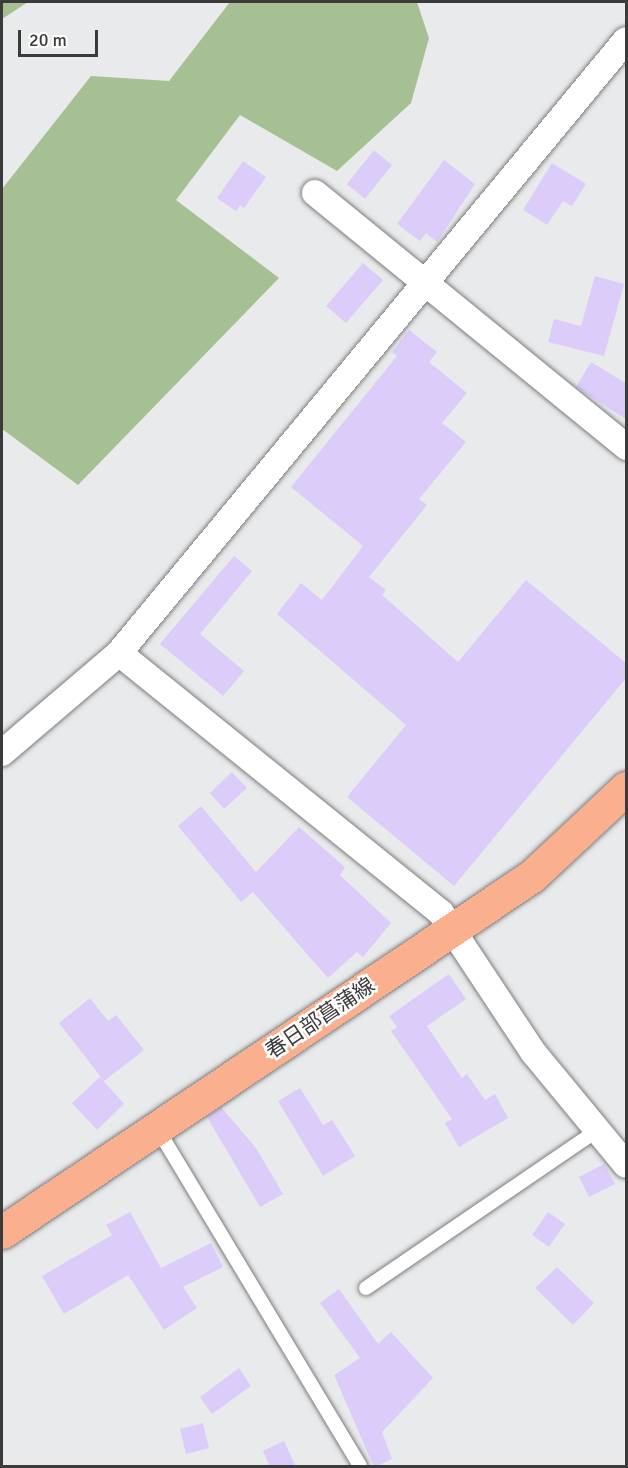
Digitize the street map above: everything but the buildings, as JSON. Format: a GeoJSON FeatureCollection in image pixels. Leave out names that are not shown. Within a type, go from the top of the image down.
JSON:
{"type":"FeatureCollection","features":[{"type":"Feature","properties":{"kind":"main road","name":"春日部菖蒲線"},"geometry":{"type":"LineString","coordinates":[[2,1232],[532,876],[627,788]]}},
{"type":"Feature","properties":{"kind":"street"},"geometry":{"type":"LineString","coordinates":[[2,753],[119,653],[627,40]]}},
{"type":"Feature","properties":{"kind":"street"},"geometry":{"type":"LineString","coordinates":[[315,193],[428,280],[627,447]]}},
{"type":"Feature","properties":{"kind":"street"},"geometry":{"type":"LineString","coordinates":[[119,653],[404,882],[453,929],[533,1052],[627,1165]]}},
{"type":"Feature","properties":{"kind":"lane"},"geometry":{"type":"LineString","coordinates":[[157,1128],[360,1466]]}},
{"type":"Feature","properties":{"kind":"lane"},"geometry":{"type":"LineString","coordinates":[[366,1288],[598,1130]]}},
{"type":"Feature","properties":{"kind":"green space"},"geometry":{"type":"Polygon","coordinates":[[[2,2],[28,2],[2,19],[2,2]]]}},
{"type":"Feature","properties":{"kind":"green space"},"geometry":{"type":"Polygon","coordinates":[[[230,2],[417,2],[429,38],[411,103],[337,171],[240,115],[176,200],[279,278],[78,485],[2,429],[2,189],[91,76],[169,81],[230,2]]]}}]}
